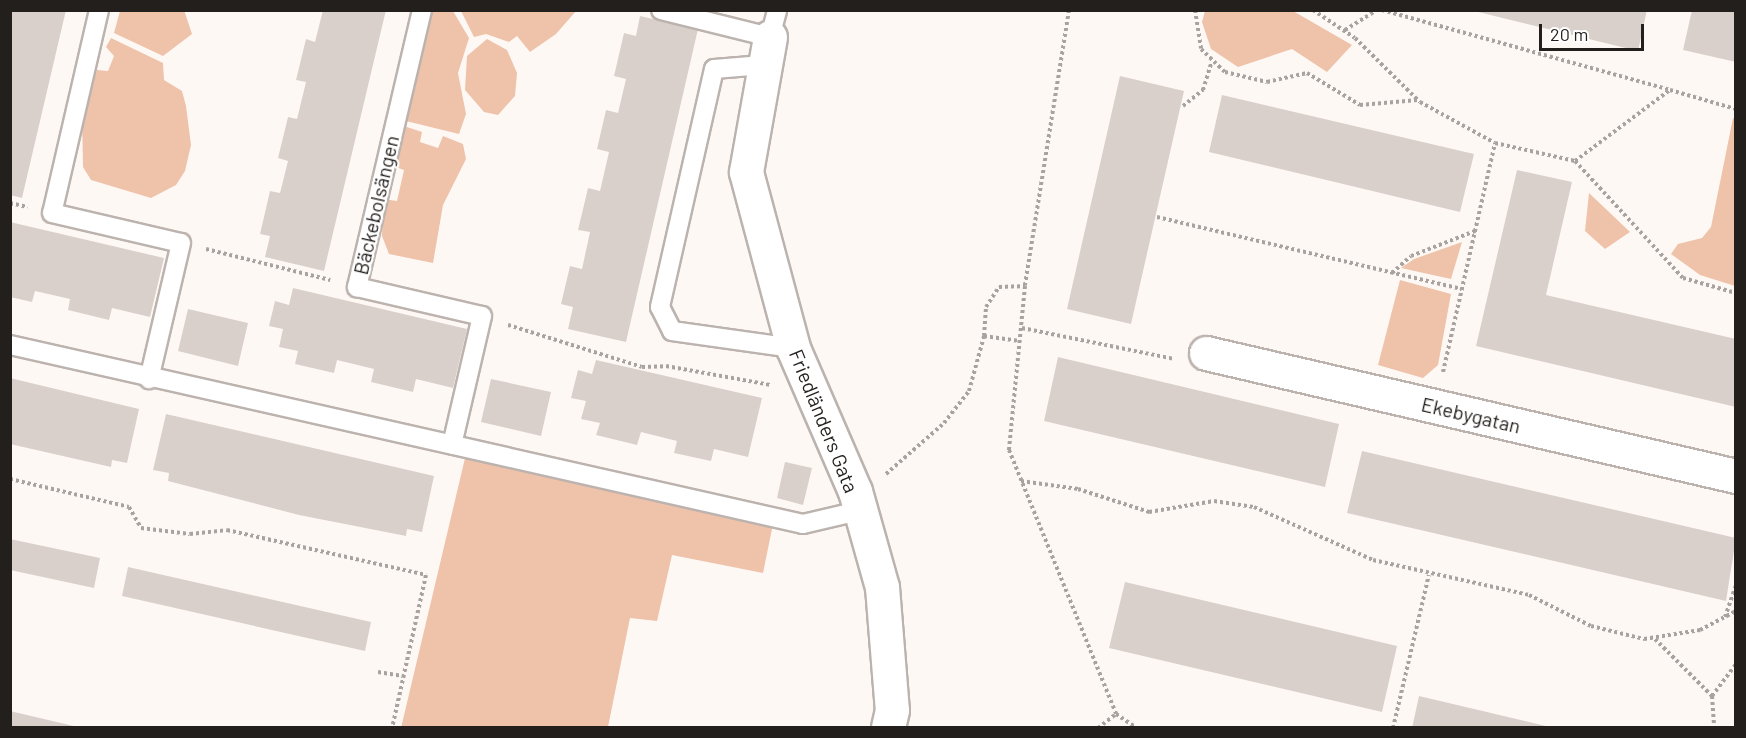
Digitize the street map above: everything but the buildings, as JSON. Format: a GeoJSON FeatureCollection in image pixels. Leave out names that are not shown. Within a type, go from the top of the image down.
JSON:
{"type":"FeatureCollection","features":[{"type":"Feature","properties":{"kind":"street","name":"Friedländers Gata"},"geometry":{"type":"LineString","coordinates":[[770,38],[746,172],[793,348],[809,393],[857,501],[882,587],[892,710],[888,728]]}},
{"type":"Feature","properties":{"kind":"street","name":"Ekebygatan"},"geometry":{"type":"LineString","coordinates":[[1206,353],[1736,476]]}},
{"type":"Feature","properties":{"kind":"lane"},"geometry":{"type":"LineString","coordinates":[[99,10],[52,213],[181,243],[149,379]]}},
{"type":"Feature","properties":{"kind":"lane","name":"Bäckebolsängen"},"geometry":{"type":"LineString","coordinates":[[422,10],[357,287],[482,316]]}},
{"type":"Feature","properties":{"kind":"lane"},"geometry":{"type":"LineString","coordinates":[[661,10],[770,38]]}},
{"type":"Feature","properties":{"kind":"lane"},"geometry":{"type":"LineString","coordinates":[[770,38],[714,69],[660,307],[672,331],[793,348]]}},
{"type":"Feature","properties":{"kind":"lane"},"geometry":{"type":"LineString","coordinates":[[452,445],[482,316]]}},
{"type":"Feature","properties":{"kind":"lane"},"geometry":{"type":"LineString","coordinates":[[10,345],[149,379],[804,524],[857,501]]}},
{"type":"Feature","properties":{"kind":"path"},"geometry":{"type":"LineString","coordinates":[[1069,10],[1025,286],[1009,450],[1116,714],[1137,728]]}},
{"type":"Feature","properties":{"kind":"path"},"geometry":{"type":"LineString","coordinates":[[1195,10],[1201,49],[1211,63],[1267,82],[1307,73],[1360,105],[1418,100]]}},
{"type":"Feature","properties":{"kind":"path"},"geometry":{"type":"LineString","coordinates":[[1313,10],[1345,30],[1418,100],[1495,143],[1575,161],[1683,278],[1736,293]]}},
{"type":"Feature","properties":{"kind":"path"},"geometry":{"type":"LineString","coordinates":[[1345,30],[1377,10]]}},
{"type":"Feature","properties":{"kind":"path"},"geometry":{"type":"LineString","coordinates":[[1382,10],[1736,109]]}},
{"type":"Feature","properties":{"kind":"path"},"geometry":{"type":"LineString","coordinates":[[1183,106],[1203,90],[1211,63]]}},
{"type":"Feature","properties":{"kind":"path"},"geometry":{"type":"LineString","coordinates":[[1575,161],[1670,90]]}},
{"type":"Feature","properties":{"kind":"path"},"geometry":{"type":"LineString","coordinates":[[1435,407],[1495,143]]}},
{"type":"Feature","properties":{"kind":"path"},"geometry":{"type":"LineString","coordinates":[[1157,217],[1462,289]]}},
{"type":"Feature","properties":{"kind":"path"},"geometry":{"type":"LineString","coordinates":[[1392,273],[1404,260],[1475,231]]}},
{"type":"Feature","properties":{"kind":"path"},"geometry":{"type":"LineString","coordinates":[[181,243],[357,287]]}},
{"type":"Feature","properties":{"kind":"path"},"geometry":{"type":"LineString","coordinates":[[857,501],[944,423],[969,391],[984,336],[986,307],[999,287],[1025,286]]}},
{"type":"Feature","properties":{"kind":"path"},"geometry":{"type":"LineString","coordinates":[[482,316],[642,367],[715,373],[809,393]]}},
{"type":"Feature","properties":{"kind":"path"},"geometry":{"type":"LineString","coordinates":[[1022,328],[1185,361],[1206,353]]}},
{"type":"Feature","properties":{"kind":"path"},"geometry":{"type":"LineString","coordinates":[[984,336],[1018,341]]}},
{"type":"Feature","properties":{"kind":"path"},"geometry":{"type":"LineString","coordinates":[[10,479],[129,507],[141,528],[190,534],[227,530],[426,575],[392,728]]}},
{"type":"Feature","properties":{"kind":"path"},"geometry":{"type":"LineString","coordinates":[[1021,481],[1078,489],[1149,512],[1214,501],[1254,507],[1337,548],[1429,575],[1529,595],[1591,626],[1655,639],[1700,630],[1736,611]]}},
{"type":"Feature","properties":{"kind":"path"},"geometry":{"type":"LineString","coordinates":[[1393,728],[1429,575]]}},
{"type":"Feature","properties":{"kind":"path"},"geometry":{"type":"LineString","coordinates":[[1725,618],[1736,585]]}},
{"type":"Feature","properties":{"kind":"path"},"geometry":{"type":"LineString","coordinates":[[1655,639],[1712,696]]}},
{"type":"Feature","properties":{"kind":"path"},"geometry":{"type":"LineString","coordinates":[[1714,728],[1712,696],[1736,664]]}},
{"type":"Feature","properties":{"kind":"path"},"geometry":{"type":"LineString","coordinates":[[378,672],[404,676]]}},
{"type":"Feature","properties":{"kind":"path"},"geometry":{"type":"LineString","coordinates":[[1098,728],[1116,714]]}},
{"type":"Feature","properties":{"kind":"shaded area"},"geometry":{"type":"Polygon","coordinates":[[[184,10],[192,34],[163,56],[114,33],[120,11],[184,10]]]}},
{"type":"Feature","properties":{"kind":"shaded area"},"geometry":{"type":"Polygon","coordinates":[[[427,11],[453,11],[469,38],[458,73],[466,114],[459,134],[406,121],[427,11]]]}},
{"type":"Feature","properties":{"kind":"shaded area"},"geometry":{"type":"Polygon","coordinates":[[[461,11],[576,11],[556,34],[530,52],[517,36],[509,42],[486,34],[474,37],[461,11]]]}},
{"type":"Feature","properties":{"kind":"shaded area"},"geometry":{"type":"Polygon","coordinates":[[[1205,11],[1293,11],[1352,45],[1327,72],[1292,49],[1238,67],[1211,49],[1202,22],[1205,11]]]}},
{"type":"Feature","properties":{"kind":"shaded area"},"geometry":{"type":"Polygon","coordinates":[[[111,38],[163,63],[164,80],[182,91],[186,106],[191,145],[185,171],[176,185],[151,198],[91,180],[83,167],[82,116],[97,70],[108,71],[114,56],[106,47],[111,38]]]}},
{"type":"Feature","properties":{"kind":"shaded area"},"geometry":{"type":"Polygon","coordinates":[[[487,39],[507,50],[517,73],[515,96],[498,115],[484,112],[465,90],[467,56],[487,39]]]}},
{"type":"Feature","properties":{"kind":"shaded area"},"geometry":{"type":"Polygon","coordinates":[[[1733,118],[1736,119],[1735,286],[1700,275],[1671,254],[1678,244],[1702,238],[1711,227],[1733,118]]]}},
{"type":"Feature","properties":{"kind":"shaded area"},"geometry":{"type":"Polygon","coordinates":[[[404,126],[422,132],[420,142],[438,148],[443,136],[463,144],[466,159],[443,205],[433,263],[389,254],[382,236],[383,199],[397,201],[404,170],[390,165],[404,126]]]}},
{"type":"Feature","properties":{"kind":"shaded area"},"geometry":{"type":"Polygon","coordinates":[[[1589,193],[1630,232],[1605,249],[1585,231],[1589,193]]]}},
{"type":"Feature","properties":{"kind":"shaded area"},"geometry":{"type":"Polygon","coordinates":[[[1462,242],[1451,279],[1401,268],[1414,259],[1462,242]]]}},
{"type":"Feature","properties":{"kind":"shaded area"},"geometry":{"type":"Polygon","coordinates":[[[1400,280],[1451,294],[1438,365],[1423,378],[1378,365],[1400,280]]]}},
{"type":"Feature","properties":{"kind":"shaded area"},"geometry":{"type":"Polygon","coordinates":[[[466,454],[773,524],[763,573],[672,555],[657,621],[630,618],[608,727],[401,728],[466,454]]]}}]}
